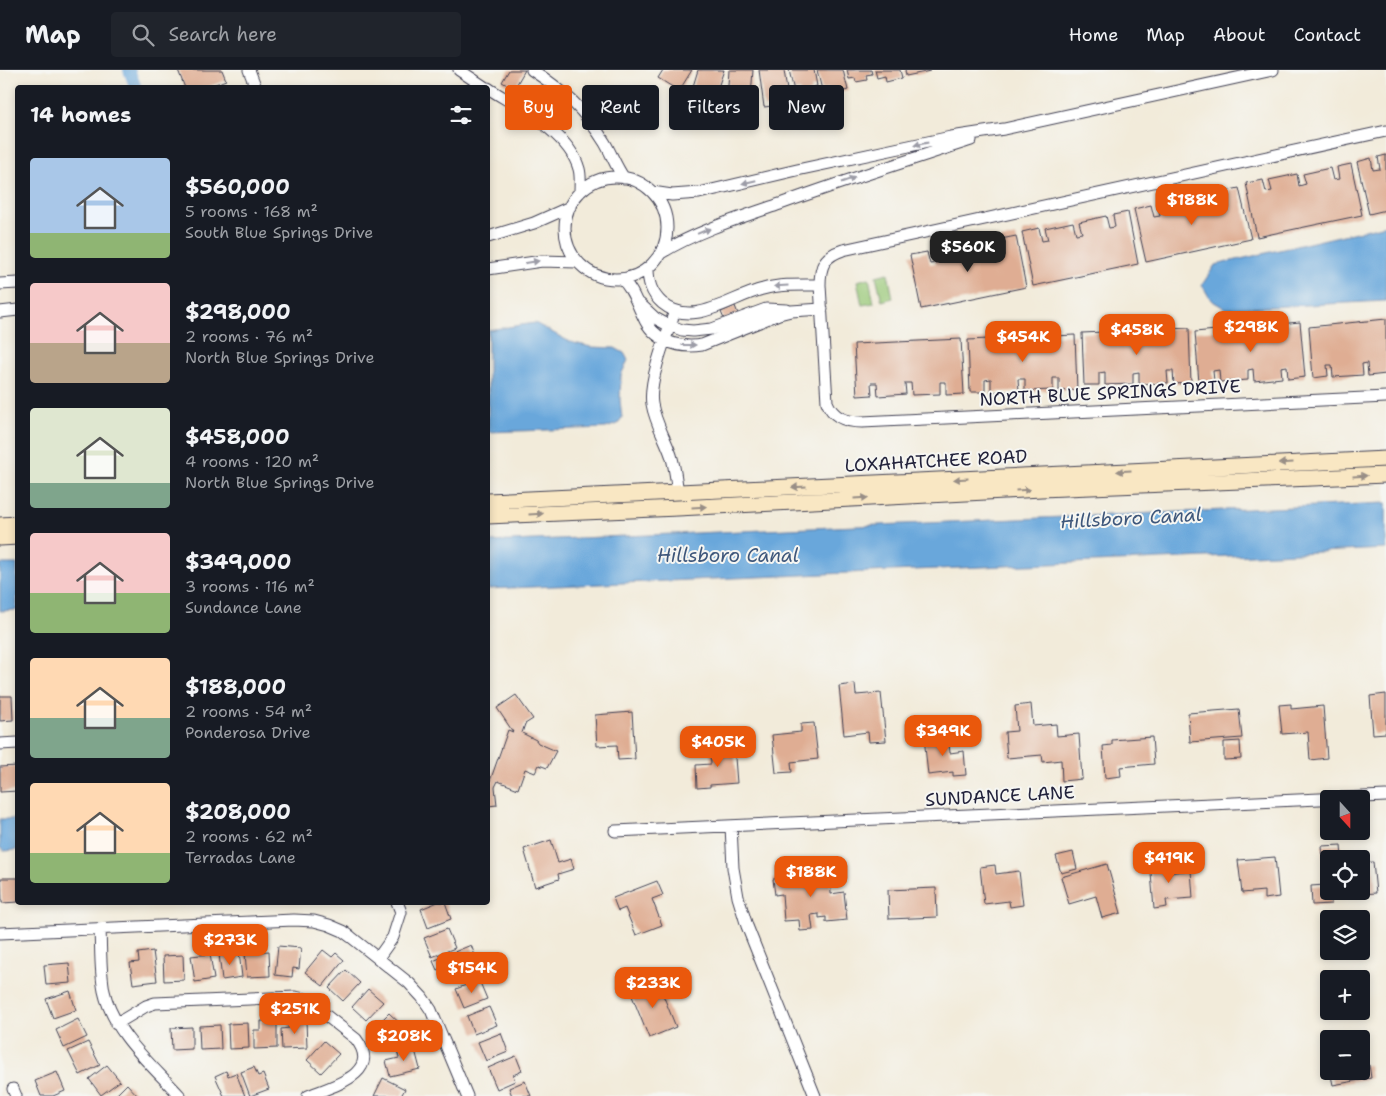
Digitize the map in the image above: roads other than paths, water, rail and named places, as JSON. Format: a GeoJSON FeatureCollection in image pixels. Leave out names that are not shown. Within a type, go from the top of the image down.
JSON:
{"type":"FeatureCollection","features":[{"type":"Feature","properties":{"kind":"main road","name":"LOXAHATCHEE ROAD"},"geometry":{"type":"LineString","coordinates":[[490,502],[1386,459]]}},
{"type":"Feature","properties":{"kind":"main road","name":"LOXAHATCHEE ROAD"},"geometry":{"type":"LineString","coordinates":[[490,516],[1041,489],[1386,475]]}},
{"type":"Feature","properties":{"kind":"main road"},"geometry":{"type":"LineString","coordinates":[[0,525],[15,524]]}},
{"type":"Feature","properties":{"kind":"main road"},"geometry":{"type":"LineString","coordinates":[[0,538],[15,537]]}},
{"type":"Feature","properties":{"kind":"street"},"geometry":{"type":"LineString","coordinates":[[249,70],[255,85]]}},
{"type":"Feature","properties":{"kind":"street"},"geometry":{"type":"LineString","coordinates":[[459,70],[482,85]]}},
{"type":"Feature","properties":{"kind":"street"},"geometry":{"type":"LineString","coordinates":[[532,70],[559,89],[577,105],[594,126],[624,178]]}},
{"type":"Feature","properties":{"kind":"street"},"geometry":{"type":"LineString","coordinates":[[652,192],[672,195],[699,193],[951,137],[1004,129],[1274,70]]}},
{"type":"Feature","properties":{"kind":"street"},"geometry":{"type":"LineString","coordinates":[[490,90],[540,121],[558,137],[577,162],[580,174],[580,192]]}},
{"type":"Feature","properties":{"kind":"street"},"geometry":{"type":"LineString","coordinates":[[661,253],[690,237],[728,222],[1004,129]]}},
{"type":"Feature","properties":{"kind":"street"},"geometry":{"type":"LineString","coordinates":[[637,301],[655,318],[670,326],[687,330],[706,330],[792,311],[822,309],[820,285],[824,262],[827,258],[849,248],[1386,131]]}},
{"type":"Feature","properties":{"kind":"street"},"geometry":{"type":"LineString","coordinates":[[614,176],[624,178],[638,182],[652,192],[664,208],[667,222],[666,240],[661,253],[648,268],[635,275],[622,279],[597,276],[577,262],[572,255],[566,240],[567,214],[580,192],[586,186],[600,179],[614,176]]}},
{"type":"Feature","properties":{"kind":"street"},"geometry":{"type":"LineString","coordinates":[[490,236],[534,223],[570,207]]}},
{"type":"Feature","properties":{"kind":"street"},"geometry":{"type":"LineString","coordinates":[[490,269],[542,261],[577,262]]}},
{"type":"Feature","properties":{"kind":"street"},"geometry":{"type":"LineString","coordinates":[[648,268],[649,283],[654,294],[663,304],[675,311],[690,313],[703,311],[772,287],[820,285]]}},
{"type":"Feature","properties":{"kind":"street"},"geometry":{"type":"LineString","coordinates":[[622,279],[637,301],[648,325],[665,341],[683,346],[702,345],[753,319]]}},
{"type":"Feature","properties":{"kind":"street"},"geometry":{"type":"LineString","coordinates":[[0,284],[15,283]]}},
{"type":"Feature","properties":{"kind":"street"},"geometry":{"type":"LineString","coordinates":[[744,296],[753,319]]}},
{"type":"Feature","properties":{"kind":"street","name":"NORTH BLUE SPRINGS DRIVE"},"geometry":{"type":"LineString","coordinates":[[822,309],[827,402],[833,413],[848,421],[862,422],[1386,397]]}},
{"type":"Feature","properties":{"kind":"street"},"geometry":{"type":"LineString","coordinates":[[0,312],[15,310]]}},
{"type":"Feature","properties":{"kind":"street"},"geometry":{"type":"LineString","coordinates":[[675,311],[652,383],[651,398],[656,420],[672,460],[678,493]]}},
{"type":"Feature","properties":{"kind":"street"},"geometry":{"type":"LineString","coordinates":[[0,744],[15,744]]}},
{"type":"Feature","properties":{"kind":"street","name":"SUNDANCE LANE"},"geometry":{"type":"LineString","coordinates":[[615,831],[1386,796]]}},
{"type":"Feature","properties":{"kind":"street"},"geometry":{"type":"LineString","coordinates":[[731,826],[738,897],[747,926],[815,1096]]}},
{"type":"Feature","properties":{"kind":"street"},"geometry":{"type":"LineString","coordinates":[[378,958],[393,937],[401,912],[398,905]]}},
{"type":"Feature","properties":{"kind":"street"},"geometry":{"type":"LineString","coordinates":[[0,933],[294,920],[314,921],[329,925],[343,931],[378,958],[409,983],[422,997],[431,1010],[467,1096]]}},
{"type":"Feature","properties":{"kind":"street"},"geometry":{"type":"LineString","coordinates":[[100,929],[104,992],[116,1024],[126,1038],[180,1096]]}},
{"type":"Feature","properties":{"kind":"street"},"geometry":{"type":"LineString","coordinates":[[116,1024],[146,1006],[155,1003],[295,997],[304,999],[356,1039],[362,1047],[364,1056],[363,1064],[351,1078],[308,1096]]}},
{"type":"Feature","properties":{"kind":"water"},"geometry":{"type":"Polygon","coordinates":[[[1386,225],[1386,301],[1226,309],[1211,300],[1202,285],[1215,265],[1386,225]]]}},
{"type":"Feature","properties":{"kind":"water"},"geometry":{"type":"Polygon","coordinates":[[[535,323],[570,342],[591,347],[615,348],[624,353],[628,360],[621,375],[620,400],[622,418],[617,424],[606,428],[490,432],[490,330],[535,323]]]}},
{"type":"Feature","properties":{"kind":"water","name":"Hillsboro Canal"},"geometry":{"type":"Polygon","coordinates":[[[1386,503],[1386,549],[490,589],[490,542],[1386,503]]]}},
{"type":"Feature","properties":{"kind":"water"},"geometry":{"type":"Polygon","coordinates":[[[0,564],[15,564],[15,610],[0,611],[0,564]]]}},
{"type":"Feature","properties":{"kind":"water"},"geometry":{"type":"Polygon","coordinates":[[[0,819],[15,819],[15,850],[4,851],[0,848],[0,819]]]}},
{"type":"Feature","properties":{"kind":"waterway"},"geometry":{"type":"LineString","coordinates":[[129,70],[135,85]]}}]}
